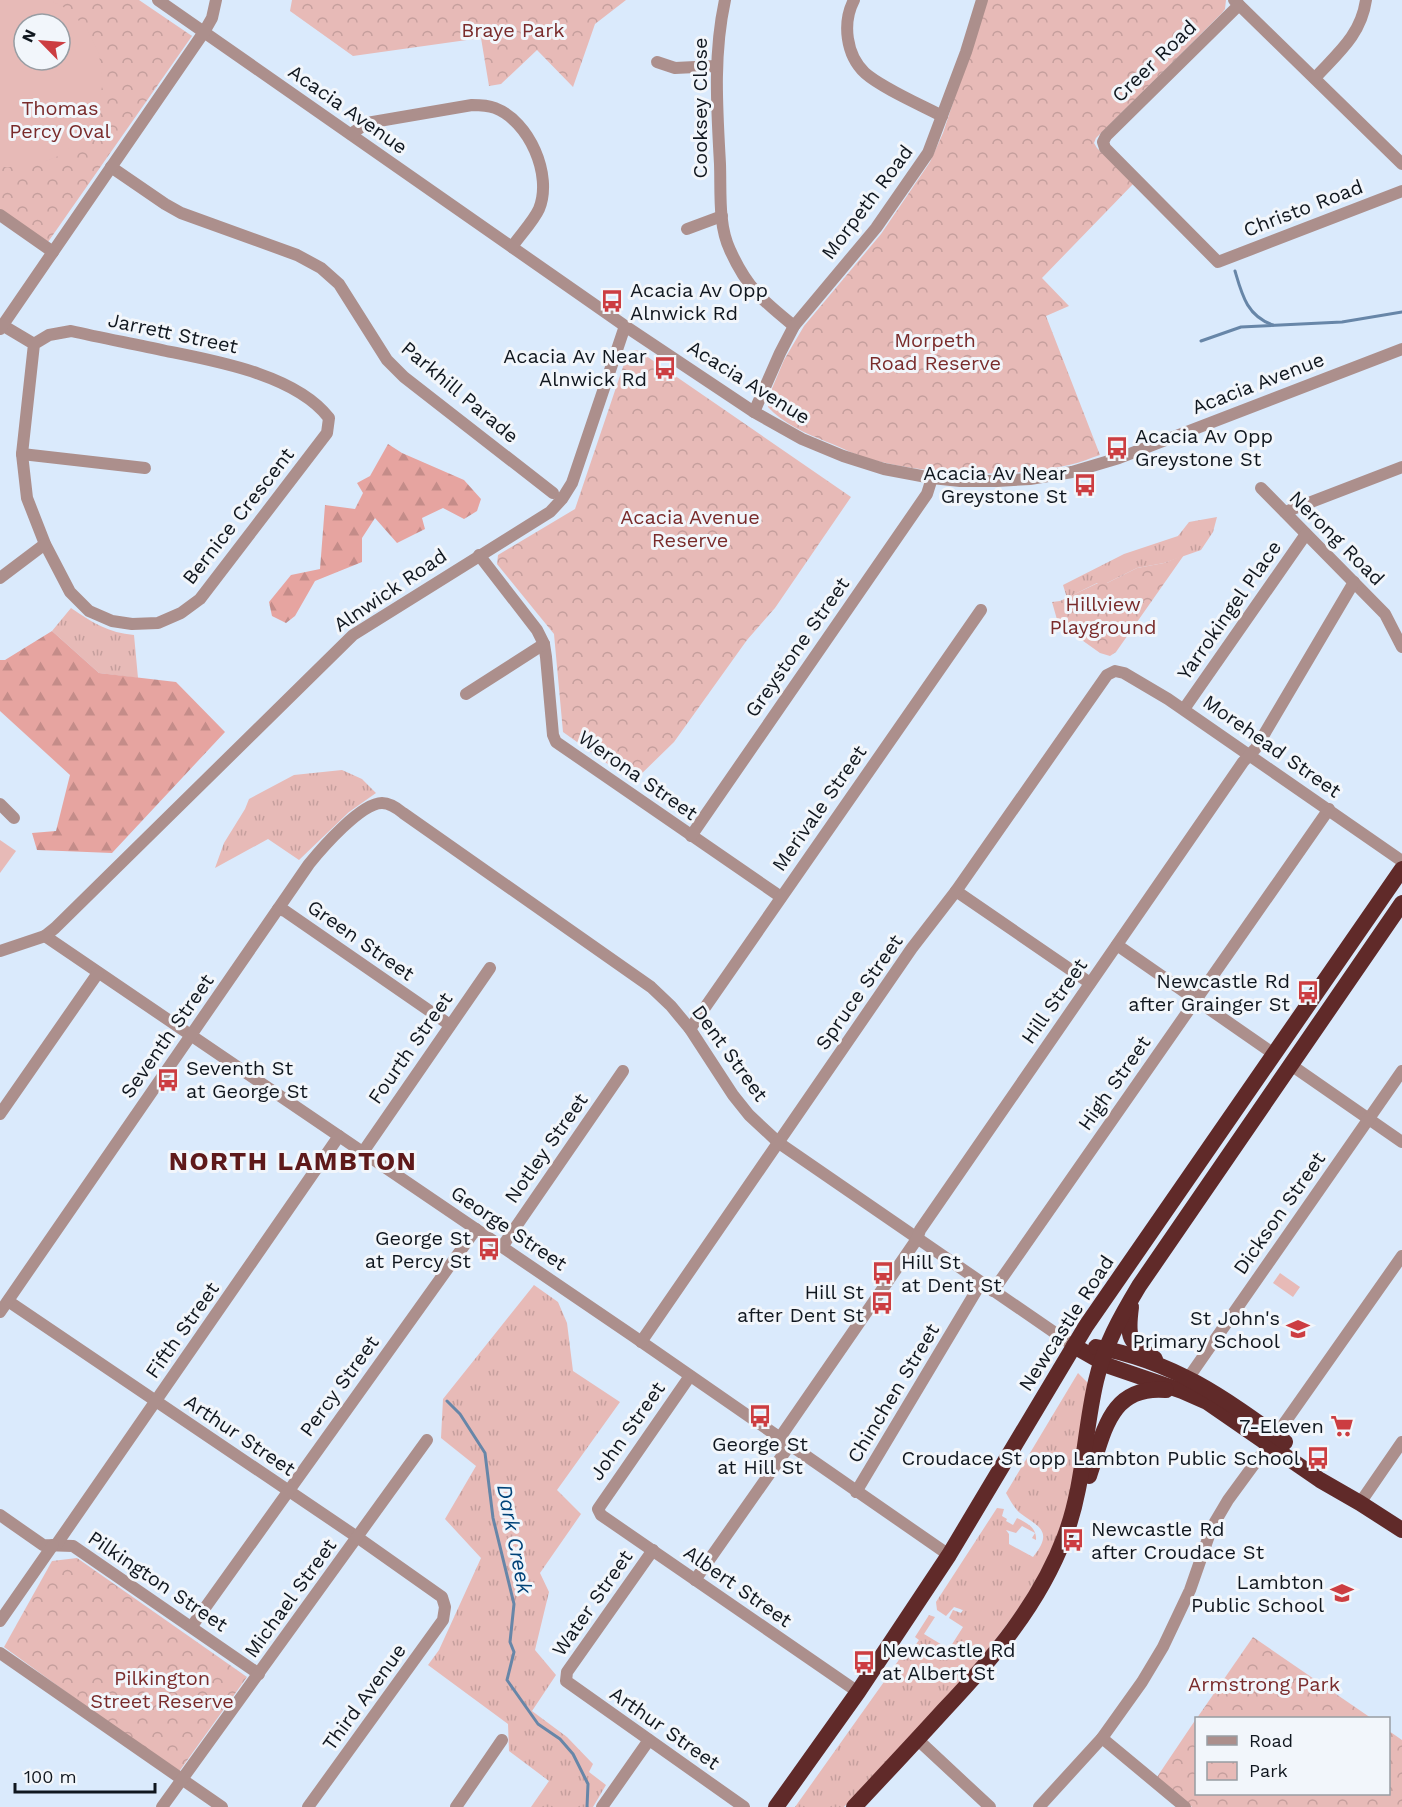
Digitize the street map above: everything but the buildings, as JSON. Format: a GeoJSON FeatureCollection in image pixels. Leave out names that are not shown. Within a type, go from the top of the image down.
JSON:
{"type":"FeatureCollection","features":[{"type":"Feature","properties":{"kind":"highway","name":"Newcastle Road"},"geometry":{"type":"LineString","coordinates":[[776,1807],[858,1692],[949,1555],[1074,1346],[1402,869]]}},
{"type":"Feature","properties":{"kind":"highway","name":"Newcastle Road"},"geometry":{"type":"LineString","coordinates":[[854,1807],[992,1658],[1022,1618],[1056,1560],[1072,1516],[1094,1392],[1103,1356],[1132,1297],[1402,903]]}},
{"type":"Feature","properties":{"kind":"highway"},"geometry":{"type":"LineString","coordinates":[[1132,1297],[1128,1327],[1130,1336],[1140,1349],[1214,1392],[1320,1480],[1402,1530]]}},
{"type":"Feature","properties":{"kind":"highway"},"geometry":{"type":"LineString","coordinates":[[1074,1346],[1194,1395],[1272,1440]]}},
{"type":"Feature","properties":{"kind":"highway"},"geometry":{"type":"LineString","coordinates":[[1103,1356],[1171,1369]]}},
{"type":"Feature","properties":{"kind":"highway"},"geometry":{"type":"LineString","coordinates":[[1072,1516],[1084,1490],[1102,1434],[1119,1404],[1132,1394],[1146,1390],[1169,1390],[1194,1395]]}},
{"type":"Feature","properties":{"kind":"street","name":"Acacia Avenue"},"geometry":{"type":"LineString","coordinates":[[158,0],[625,326],[754,412],[802,439],[843,456],[884,469],[932,478],[997,481],[1030,479],[1072,472],[1119,458],[1402,349]]}},
{"type":"Feature","properties":{"kind":"street"},"geometry":{"type":"LineString","coordinates":[[34,344],[1,327],[204,32],[212,18],[216,0]]}},
{"type":"Feature","properties":{"kind":"street","name":"Cooksey Close"},"geometry":{"type":"LineString","coordinates":[[725,0],[716,66],[722,216],[728,248],[742,276],[762,300],[794,326]]}},
{"type":"Feature","properties":{"kind":"street"},"geometry":{"type":"LineString","coordinates":[[854,0],[846,31],[851,54],[865,73],[893,91],[942,116]]}},
{"type":"Feature","properties":{"kind":"street","name":"Morpeth Road"},"geometry":{"type":"LineString","coordinates":[[754,412],[794,326],[876,228],[928,153],[966,52],[982,0]]}},
{"type":"Feature","properties":{"kind":"street"},"geometry":{"type":"LineString","coordinates":[[1315,78],[1355,34],[1364,17],[1366,0]]}},
{"type":"Feature","properties":{"kind":"street"},"geometry":{"type":"LineString","coordinates":[[1237,3],[1402,164]]}},
{"type":"Feature","properties":{"kind":"street","name":"Creer Road"},"geometry":{"type":"LineString","coordinates":[[1218,262],[1105,148],[1103,142],[1106,136],[1237,3]]}},
{"type":"Feature","properties":{"kind":"street"},"geometry":{"type":"LineString","coordinates":[[657,62],[675,68],[716,66]]}},
{"type":"Feature","properties":{"kind":"street"},"geometry":{"type":"LineString","coordinates":[[351,134],[367,123],[472,105],[497,108],[515,121],[533,145],[541,168],[543,189],[538,210],[512,247]]}},
{"type":"Feature","properties":{"kind":"street","name":"Parkhill Parade"},"geometry":{"type":"LineString","coordinates":[[111,168],[181,213],[297,255],[321,268],[339,284],[387,360],[553,493]]}},
{"type":"Feature","properties":{"kind":"street","name":"Christo Road"},"geometry":{"type":"LineString","coordinates":[[1218,262],[1402,191]]}},
{"type":"Feature","properties":{"kind":"street"},"geometry":{"type":"LineString","coordinates":[[0,215],[53,252]]}},
{"type":"Feature","properties":{"kind":"street"},"geometry":{"type":"LineString","coordinates":[[687,229],[722,216]]}},
{"type":"Feature","properties":{"kind":"street","name":"Alnwick Road"},"geometry":{"type":"LineString","coordinates":[[45,936],[353,634],[550,512],[572,483],[625,326]]}},
{"type":"Feature","properties":{"kind":"street","name":"Jarrett Street"},"geometry":{"type":"LineString","coordinates":[[34,344],[49,335],[71,331],[225,363],[266,376],[304,396],[329,418]]}},
{"type":"Feature","properties":{"kind":"street","name":"Bernice Crescent"},"geometry":{"type":"LineString","coordinates":[[34,344],[22,454],[27,498],[45,543],[70,592],[89,611],[112,621],[132,624],[158,623],[181,613],[200,599],[327,433],[329,418]]}},
{"type":"Feature","properties":{"kind":"street"},"geometry":{"type":"LineString","coordinates":[[22,454],[144,468]]}},
{"type":"Feature","properties":{"kind":"street"},"geometry":{"type":"LineString","coordinates":[[1285,512],[1402,467]]}},
{"type":"Feature","properties":{"kind":"street","name":"Greystone Street"},"geometry":{"type":"LineString","coordinates":[[691,836],[927,494],[932,478]]}},
{"type":"Feature","properties":{"kind":"street","name":"Nerong Road"},"geometry":{"type":"LineString","coordinates":[[1261,488],[1385,614],[1402,647]]}},
{"type":"Feature","properties":{"kind":"street","name":"Yarrokingel Place"},"geometry":{"type":"LineString","coordinates":[[1184,709],[1306,534]]}},
{"type":"Feature","properties":{"kind":"street"},"geometry":{"type":"LineString","coordinates":[[0,578],[45,543]]}},
{"type":"Feature","properties":{"kind":"street","name":"Werona Street"},"geometry":{"type":"LineString","coordinates":[[478,555],[537,630],[544,644],[553,735],[556,742],[781,897]]}},
{"type":"Feature","properties":{"kind":"street","name":"Hill Street"},"geometry":{"type":"LineString","coordinates":[[695,1580],[917,1239],[920,1230],[1256,748],[1354,582]]}},
{"type":"Feature","properties":{"kind":"street","name":"Merivale Street"},"geometry":{"type":"LineString","coordinates":[[690,1029],[981,610]]}},
{"type":"Feature","properties":{"kind":"street"},"geometry":{"type":"LineString","coordinates":[[466,694],[544,644]]}},
{"type":"Feature","properties":{"kind":"street","name":"Morehead Street"},"geometry":{"type":"LineString","coordinates":[[1115,671],[1124,673],[1184,709],[1402,861]]}},
{"type":"Feature","properties":{"kind":"street","name":"Spruce Street"},"geometry":{"type":"LineString","coordinates":[[641,1342],[912,948],[956,891],[1107,675],[1115,671]]}},
{"type":"Feature","properties":{"kind":"street","name":"Seventh Street"},"geometry":{"type":"LineString","coordinates":[[0,1312],[309,864],[345,825],[372,805],[385,803]]}},
{"type":"Feature","properties":{"kind":"street","name":"Dent Street"},"geometry":{"type":"LineString","coordinates":[[385,803],[403,813],[627,969],[657,993],[690,1029],[733,1095],[749,1115],[779,1143],[1074,1346]]}},
{"type":"Feature","properties":{"kind":"street"},"geometry":{"type":"LineString","coordinates":[[0,804],[14,818]]}},
{"type":"Feature","properties":{"kind":"street","name":"High Street"},"geometry":{"type":"LineString","coordinates":[[993,1291],[1329,809]]}},
{"type":"Feature","properties":{"kind":"street"},"geometry":{"type":"LineString","coordinates":[[956,891],[1090,983]]}},
{"type":"Feature","properties":{"kind":"street","name":"Green Street"},"geometry":{"type":"LineString","coordinates":[[278,909],[285,911],[450,1025]]}},
{"type":"Feature","properties":{"kind":"street"},"geometry":{"type":"LineString","coordinates":[[0,951],[45,936]]}},
{"type":"Feature","properties":{"kind":"street","name":"George Street"},"geometry":{"type":"LineString","coordinates":[[45,936],[949,1555]]}},
{"type":"Feature","properties":{"kind":"street"},"geometry":{"type":"LineString","coordinates":[[1117,945],[1274,1054]]}},
{"type":"Feature","properties":{"kind":"street","name":"Fourth Street"},"geometry":{"type":"LineString","coordinates":[[363,1152],[490,968]]}},
{"type":"Feature","properties":{"kind":"street"},"geometry":{"type":"LineString","coordinates":[[0,1114],[98,973]]}},
{"type":"Feature","properties":{"kind":"street"},"geometry":{"type":"LineString","coordinates":[[1291,1065],[1402,1142]]}},
{"type":"Feature","properties":{"kind":"street","name":"Notley Street"},"geometry":{"type":"LineString","coordinates":[[502,1247],[623,1071]]}},
{"type":"Feature","properties":{"kind":"street","name":"Dickson Street"},"geometry":{"type":"LineString","coordinates":[[1189,1377],[1402,1071]]}},
{"type":"Feature","properties":{"kind":"street","name":"Fifth Street"},"geometry":{"type":"LineString","coordinates":[[0,1621],[339,1136]]}},
{"type":"Feature","properties":{"kind":"street","name":"Percy Street"},"geometry":{"type":"LineString","coordinates":[[192,1626],[476,1229]]}},
{"type":"Feature","properties":{"kind":"street"},"geometry":{"type":"LineString","coordinates":[[1039,1807],[1102,1738],[1142,1682],[1163,1647],[1190,1590],[1207,1539],[1220,1513],[1402,1256]]}},
{"type":"Feature","properties":{"kind":"street","name":"Chinchen Street"},"geometry":{"type":"LineString","coordinates":[[856,1492],[981,1283]]}},
{"type":"Feature","properties":{"kind":"street","name":"Arthur Street"},"geometry":{"type":"LineString","coordinates":[[8,1301],[357,1537],[442,1597],[445,1606]]}},
{"type":"Feature","properties":{"kind":"street","name":"John Street"},"geometry":{"type":"LineString","coordinates":[[598,1509],[690,1376]]}},
{"type":"Feature","properties":{"kind":"street","name":"Michael Street"},"geometry":{"type":"LineString","coordinates":[[162,1807],[427,1440]]}},
{"type":"Feature","properties":{"kind":"street"},"geometry":{"type":"LineString","coordinates":[[1360,1503],[1402,1442]]}},
{"type":"Feature","properties":{"kind":"street","name":"Albert Street"},"geometry":{"type":"LineString","coordinates":[[598,1509],[602,1515],[858,1692]]}},
{"type":"Feature","properties":{"kind":"street","name":"Pilkington Street"},"geometry":{"type":"LineString","coordinates":[[0,1515],[44,1545],[73,1546],[259,1674]]}},
{"type":"Feature","properties":{"kind":"street","name":"Water Street"},"geometry":{"type":"LineString","coordinates":[[565,1678],[652,1550]]}},
{"type":"Feature","properties":{"kind":"street","name":"Third Avenue"},"geometry":{"type":"LineString","coordinates":[[308,1807],[443,1620],[445,1606]]}},
{"type":"Feature","properties":{"kind":"street"},"geometry":{"type":"LineString","coordinates":[[0,1653],[222,1807]]}},
{"type":"Feature","properties":{"kind":"street","name":"Arthur Street"},"geometry":{"type":"LineString","coordinates":[[565,1678],[569,1684],[744,1807]]}},
{"type":"Feature","properties":{"kind":"street"},"geometry":{"type":"LineString","coordinates":[[1102,1738],[1185,1807]]}},
{"type":"Feature","properties":{"kind":"street"},"geometry":{"type":"LineString","coordinates":[[917,1739],[990,1807]]}},
{"type":"Feature","properties":{"kind":"street"},"geometry":{"type":"LineString","coordinates":[[456,1807],[502,1740]]}},
{"type":"Feature","properties":{"kind":"street"},"geometry":{"type":"LineString","coordinates":[[603,1807],[649,1740]]}},
{"type":"Feature","properties":{"kind":"green space","name":"Thomas Percy Oval"},"geometry":{"type":"Polygon","coordinates":[[[0,0],[139,0],[192,36],[48,242],[0,209],[0,0]]]}},
{"type":"Feature","properties":{"kind":"green space"},"geometry":{"type":"Polygon","coordinates":[[[0,0],[50,0],[70,12],[12,12],[12,72],[72,72],[72,14],[87,29],[99,54],[102,78],[106,81],[102,87],[97,110],[84,135],[61,155],[46,161],[43,165],[41,163],[33,167],[0,167],[0,0]]]}},
{"type":"Feature","properties":{"kind":"green space","name":"Braye Park"},"geometry":{"type":"Polygon","coordinates":[[[292,0],[626,0],[595,24],[573,87],[537,50],[501,84],[489,86],[481,38],[353,56],[290,11],[292,0]]]}},
{"type":"Feature","properties":{"kind":"green space","name":"Morpeth Road Reserve"},"geometry":{"type":"Polygon","coordinates":[[[987,0],[1226,0],[1222,13],[1096,138],[1094,143],[1097,148],[1134,183],[1042,278],[1069,306],[1046,316],[1100,455],[1073,464],[1021,472],[969,473],[917,469],[869,459],[811,435],[774,413],[768,407],[768,398],[784,360],[804,326],[881,234],[930,162],[943,133],[987,0]]]}},
{"type":"Feature","properties":{"kind":"green space","name":"Acacia Avenue Reserve"},"geometry":{"type":"Polygon","coordinates":[[[635,350],[851,497],[775,608],[747,640],[674,742],[633,782],[563,732],[554,634],[497,564],[498,555],[575,509],[626,358],[630,352],[635,350]]]}},
{"type":"Feature","properties":{"kind":"green space"},"geometry":{"type":"Polygon","coordinates":[[[388,444],[402,453],[464,480],[481,499],[477,511],[464,519],[443,508],[422,518],[425,529],[397,543],[375,518],[362,538],[362,562],[315,581],[295,616],[286,623],[272,616],[269,602],[291,575],[320,569],[325,505],[355,509],[363,493],[357,483],[370,476],[388,444]]]}},
{"type":"Feature","properties":{"kind":"green space"},"geometry":{"type":"Polygon","coordinates":[[[1217,517],[1213,532],[1201,550],[1164,563],[1137,568],[1107,583],[1097,583],[1067,598],[1063,585],[1124,554],[1178,536],[1189,522],[1217,517]]]}},
{"type":"Feature","properties":{"kind":"green space","name":"Hillview Playground"},"geometry":{"type":"Polygon","coordinates":[[[1184,555],[1116,652],[1110,656],[1100,653],[1058,623],[1052,602],[1060,601],[1098,583],[1107,583],[1137,568],[1164,563],[1184,555]]]}},
{"type":"Feature","properties":{"kind":"green space"},"geometry":{"type":"Polygon","coordinates":[[[71,608],[101,626],[116,632],[134,635],[138,678],[99,673],[52,631],[71,608]]]}},
{"type":"Feature","properties":{"kind":"green space"},"geometry":{"type":"Polygon","coordinates":[[[52,631],[99,673],[176,682],[225,732],[112,853],[37,850],[32,833],[56,831],[70,775],[0,711],[0,660],[5,660],[52,631]]]}},
{"type":"Feature","properties":{"kind":"green space"},"geometry":{"type":"Polygon","coordinates":[[[342,770],[362,779],[376,793],[349,812],[299,860],[268,839],[215,868],[224,843],[249,799],[294,775],[342,770]]]}},
{"type":"Feature","properties":{"kind":"green space"},"geometry":{"type":"Polygon","coordinates":[[[0,840],[16,851],[0,873],[0,840]]]}},
{"type":"Feature","properties":{"kind":"green space"},"geometry":{"type":"Polygon","coordinates":[[[1280,1273],[1300,1287],[1293,1297],[1273,1283],[1280,1273]]]}},
{"type":"Feature","properties":{"kind":"green space"},"geometry":{"type":"Polygon","coordinates":[[[534,1285],[558,1302],[567,1323],[573,1371],[620,1402],[557,1490],[581,1514],[540,1573],[549,1592],[535,1650],[556,1675],[532,1711],[567,1737],[593,1764],[589,1772],[606,1785],[593,1807],[531,1807],[549,1781],[509,1751],[508,1724],[428,1665],[439,1650],[481,1558],[445,1519],[476,1466],[441,1438],[443,1399],[534,1285]]]}},
{"type":"Feature","properties":{"kind":"green space"},"geometry":{"type":"Polygon","coordinates":[[[1078,1373],[1088,1383],[1071,1490],[1057,1535],[1030,1590],[1013,1616],[975,1664],[844,1807],[795,1807],[888,1679],[887,1677],[907,1648],[910,1653],[919,1640],[915,1637],[929,1615],[935,1617],[924,1634],[949,1649],[963,1627],[949,1618],[953,1610],[961,1613],[963,1610],[954,1607],[946,1616],[937,1610],[936,1602],[997,1508],[1004,1509],[1002,1516],[1007,1519],[1006,1521],[1013,1525],[1017,1518],[1028,1524],[1035,1532],[1036,1540],[1032,1538],[1035,1533],[1022,1526],[1016,1533],[1006,1530],[1009,1534],[1009,1544],[1033,1557],[1039,1548],[1043,1535],[1042,1530],[1018,1511],[1006,1493],[1078,1373]]]}},
{"type":"Feature","properties":{"kind":"green space","name":"Pilkington Street Reserve"},"geometry":{"type":"Polygon","coordinates":[[[77,1558],[247,1677],[178,1773],[4,1647],[52,1561],[77,1558]]]}},
{"type":"Feature","properties":{"kind":"green space","name":"Armstrong Park"},"geometry":{"type":"Polygon","coordinates":[[[1253,1637],[1370,1717],[1198,1717],[1253,1637]]]}},
{"type":"Feature","properties":{"kind":"green space","name":"Armstrong Park"},"geometry":{"type":"Polygon","coordinates":[[[1195,1720],[1195,1795],[1390,1795],[1390,1732],[1402,1740],[1402,1807],[1192,1807],[1157,1777],[1195,1720]]]}},
{"type":"Feature","properties":{"kind":"waterway"},"geometry":{"type":"LineString","coordinates":[[1235,271],[1243,296],[1251,310],[1273,325]]}},
{"type":"Feature","properties":{"kind":"waterway"},"geometry":{"type":"LineString","coordinates":[[1201,341],[1241,327],[1342,322],[1402,312]]}},
{"type":"Feature","properties":{"kind":"waterway","name":"Dark Creek"},"geometry":{"type":"LineString","coordinates":[[447,1401],[460,1414],[485,1453],[493,1518],[514,1604],[510,1642],[514,1652],[507,1680],[538,1724],[560,1739],[573,1754],[588,1784],[587,1807]]}},
{"type":"Feature","properties":{"kind":"place","name":"Acacia Av Opp Alnwick Rd"},"geometry":{"type":"Point","coordinates":[612,301]}},
{"type":"Feature","properties":{"kind":"place","name":"Acacia Av Near Alnwick Rd"},"geometry":{"type":"Point","coordinates":[665,368]}},
{"type":"Feature","properties":{"kind":"place","name":"Acacia Av Opp Greystone St"},"geometry":{"type":"Point","coordinates":[1117,448]}},
{"type":"Feature","properties":{"kind":"place","name":"Acacia Av Near Greystone St"},"geometry":{"type":"Point","coordinates":[1085,485]}},
{"type":"Feature","properties":{"kind":"place","name":"Newcastle Rd after Grainger St"},"geometry":{"type":"Point","coordinates":[1308,992]}},
{"type":"Feature","properties":{"kind":"place","name":"Seventh St at George St"},"geometry":{"type":"Point","coordinates":[168,1080]}},
{"type":"Feature","properties":{"kind":"place","name":"George St at Percy St"},"geometry":{"type":"Point","coordinates":[489,1249]}},
{"type":"Feature","properties":{"kind":"place","name":"Hill St at Dent St"},"geometry":{"type":"Point","coordinates":[883,1273]}},
{"type":"Feature","properties":{"kind":"place","name":"Hill St after Dent St"},"geometry":{"type":"Point","coordinates":[882,1303]}},
{"type":"Feature","properties":{"kind":"place","name":"St John's Primary School"},"geometry":{"type":"Point","coordinates":[1298,1329]}},
{"type":"Feature","properties":{"kind":"place","name":"George St at Hill St"},"geometry":{"type":"Point","coordinates":[760,1416]}},
{"type":"Feature","properties":{"kind":"place","name":"7-Eleven"},"geometry":{"type":"Point","coordinates":[1342,1426]}},
{"type":"Feature","properties":{"kind":"place","name":"Croudace St opp Lambton Public School"},"geometry":{"type":"Point","coordinates":[1318,1458]}},
{"type":"Feature","properties":{"kind":"place","name":"Newcastle Rd after Croudace St"},"geometry":{"type":"Point","coordinates":[1073,1540]}},
{"type":"Feature","properties":{"kind":"place","name":"Lambton Public School"},"geometry":{"type":"Point","coordinates":[1342,1593]}},
{"type":"Feature","properties":{"kind":"place","name":"Newcastle Rd at Albert St"},"geometry":{"type":"Point","coordinates":[864,1662]}},
{"type":"Feature","properties":{"kind":"district","name":"NORTH LAMBTON"},"geometry":{"type":"Point","coordinates":[293,1161]}}]}
